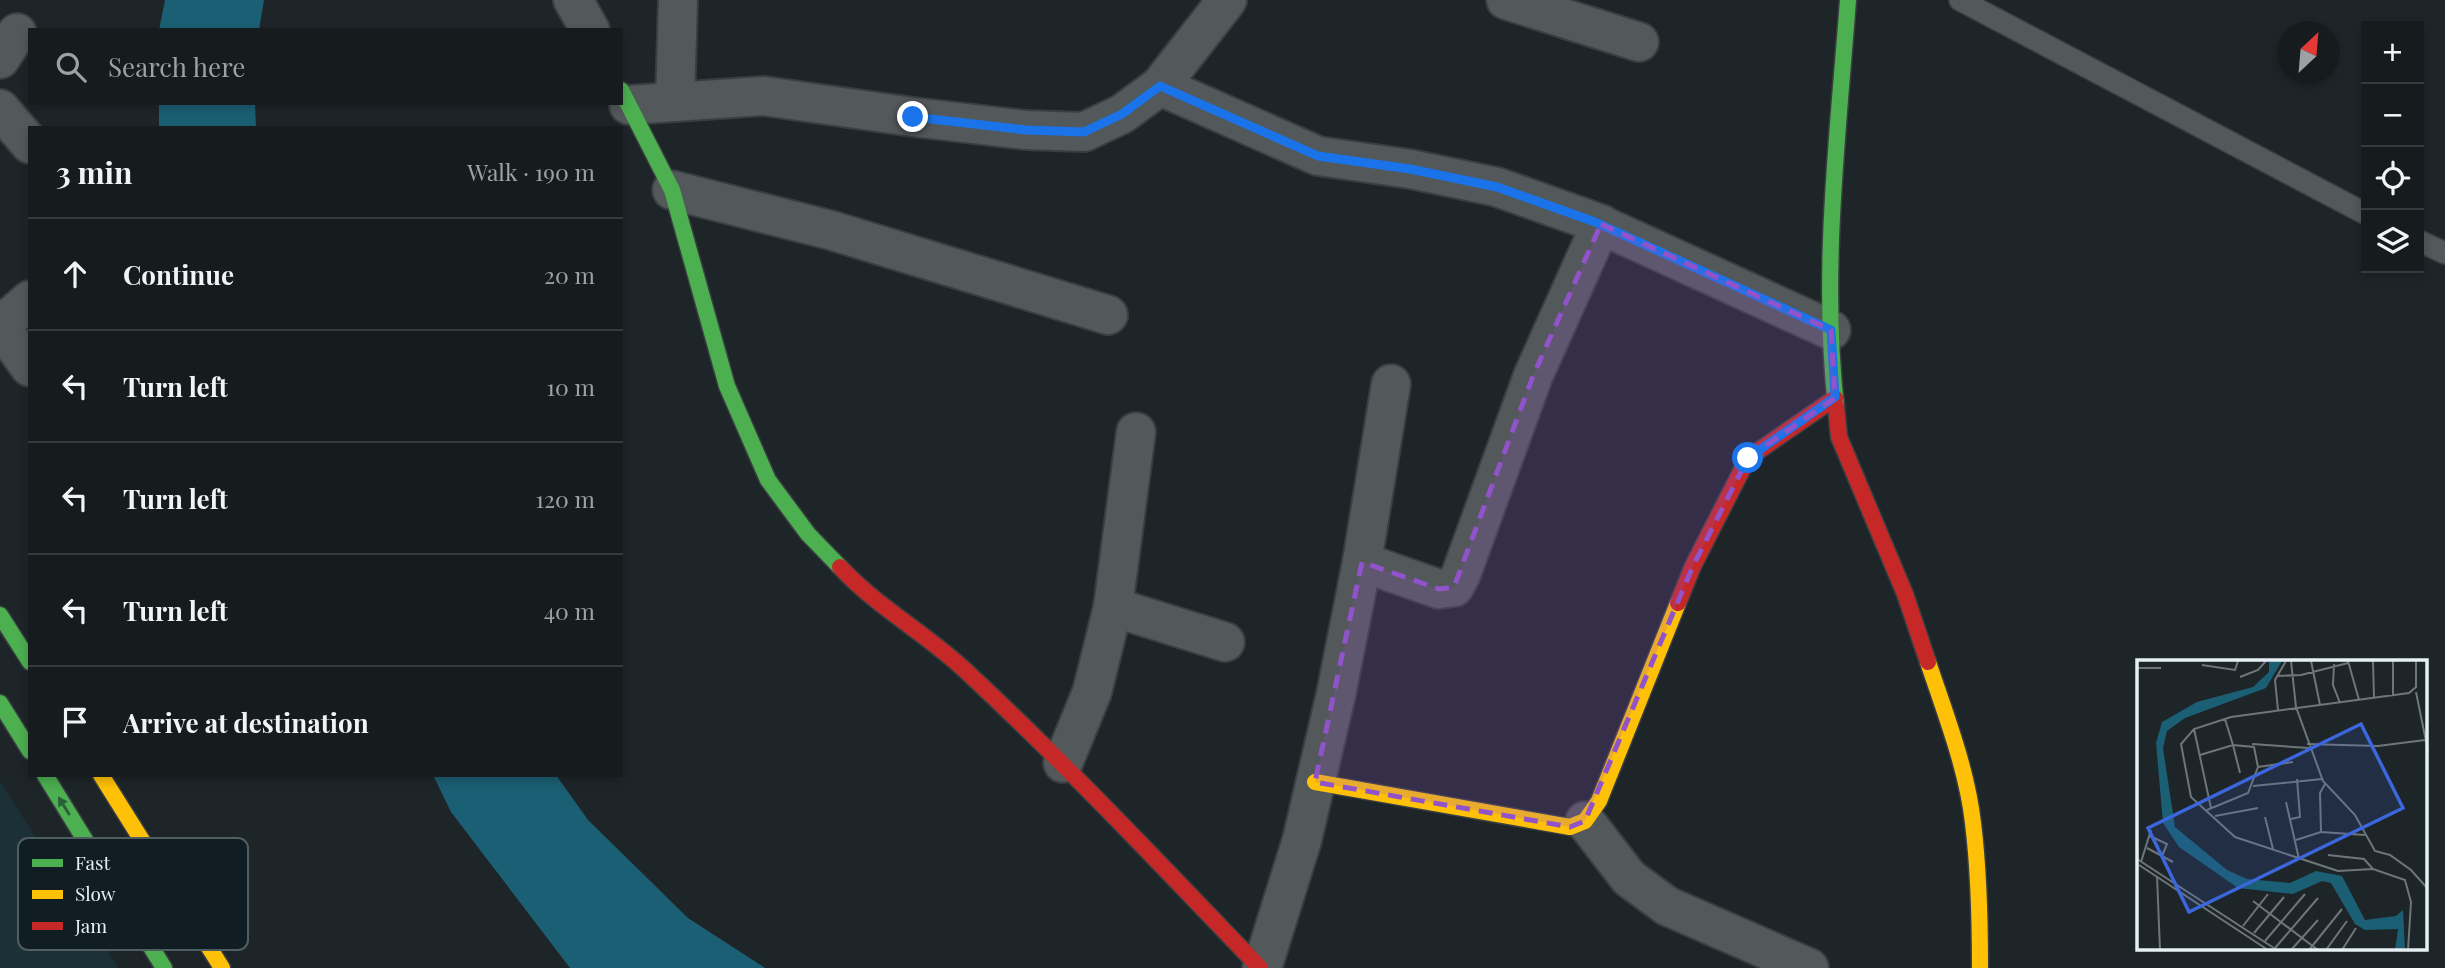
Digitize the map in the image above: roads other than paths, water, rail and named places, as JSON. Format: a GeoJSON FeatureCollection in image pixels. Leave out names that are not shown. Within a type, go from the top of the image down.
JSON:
{"type":"FeatureCollection","features":[{"type":"Feature","properties":{"kind":"street"},"geometry":{"type":"LineString","coordinates":[[573,0],[589,28]]}},
{"type":"Feature","properties":{"kind":"street"},"geometry":{"type":"LineString","coordinates":[[675,102],[678,0]]}},
{"type":"Feature","properties":{"kind":"street"},"geometry":{"type":"LineString","coordinates":[[625,98],[675,102],[764,96],[1026,130],[1084,132],[1122,114],[1160,86],[1227,0]]}},
{"type":"Feature","properties":{"kind":"street"},"geometry":{"type":"LineString","coordinates":[[1506,0],[1639,42]]}},
{"type":"Feature","properties":{"kind":"street"},"geometry":{"type":"LineString","coordinates":[[1848,0],[1835,173],[1831,330],[1839,437],[1905,594],[1949,724],[1973,820],[1980,912],[1980,968]]}},
{"type":"Feature","properties":{"kind":"street"},"geometry":{"type":"LineString","coordinates":[[1160,86],[1318,156],[1410,169],[1497,187],[1601,225],[1831,330]]}},
{"type":"Feature","properties":{"kind":"street"},"geometry":{"type":"LineString","coordinates":[[625,98],[671,190],[727,386],[768,480],[808,534],[865,594],[964,668],[1063,763],[1261,968],[1302,840],[1315,782],[1362,562],[1391,384]]}},
{"type":"Feature","properties":{"kind":"street"},"geometry":{"type":"LineString","coordinates":[[0,108],[28,142]]}},
{"type":"Feature","properties":{"kind":"street"},"geometry":{"type":"LineString","coordinates":[[671,190],[830,230],[1108,314]]}},
{"type":"Feature","properties":{"kind":"street"},"geometry":{"type":"LineString","coordinates":[[1362,562],[1439,589],[1454,587],[1533,376],[1601,225]]}},
{"type":"Feature","properties":{"kind":"street"},"geometry":{"type":"LineString","coordinates":[[28,302],[0,326],[28,364]]}},
{"type":"Feature","properties":{"kind":"street"},"geometry":{"type":"LineString","coordinates":[[1315,782],[1570,827],[1586,821],[1599,801],[1693,566],[1748,458],[1835,397]]}},
{"type":"Feature","properties":{"kind":"street"},"geometry":{"type":"LineString","coordinates":[[1063,763],[1093,692],[1113,607],[1136,432]]}},
{"type":"Feature","properties":{"kind":"street"},"geometry":{"type":"LineString","coordinates":[[1113,607],[1226,642]]}},
{"type":"Feature","properties":{"kind":"street"},"geometry":{"type":"LineString","coordinates":[[0,615],[28,659]]}},
{"type":"Feature","properties":{"kind":"street"},"geometry":{"type":"LineString","coordinates":[[0,703],[28,748]]}},
{"type":"Feature","properties":{"kind":"street"},"geometry":{"type":"LineString","coordinates":[[46,777],[84,838]]}},
{"type":"Feature","properties":{"kind":"street"},"geometry":{"type":"LineString","coordinates":[[102,777],[140,838]]}},
{"type":"Feature","properties":{"kind":"street"},"geometry":{"type":"LineString","coordinates":[[1586,821],[1629,878],[1667,906],[1809,968]]}},
{"type":"Feature","properties":{"kind":"street"},"geometry":{"type":"LineString","coordinates":[[153,950],[164,968]]}},
{"type":"Feature","properties":{"kind":"street"},"geometry":{"type":"LineString","coordinates":[[211,950],[222,968]]}},
{"type":"Feature","properties":{"kind":"lane"},"geometry":{"type":"LineString","coordinates":[[1960,0],[2361,212]]}},
{"type":"Feature","properties":{"kind":"lane"},"geometry":{"type":"LineString","coordinates":[[2424,243],[2445,253]]}},
{"type":"Feature","properties":{"kind":"water"},"geometry":{"type":"Polygon","coordinates":[[[165,0],[264,0],[259,28],[159,28],[165,0]]]}},
{"type":"Feature","properties":{"kind":"water"},"geometry":{"type":"Polygon","coordinates":[[[159,105],[255,105],[256,126],[159,126],[159,105]]]}},
{"type":"Feature","properties":{"kind":"water"},"geometry":{"type":"Polygon","coordinates":[[[434,777],[557,777],[588,820],[688,918],[765,968],[570,968],[451,812],[434,777]]]}}]}
